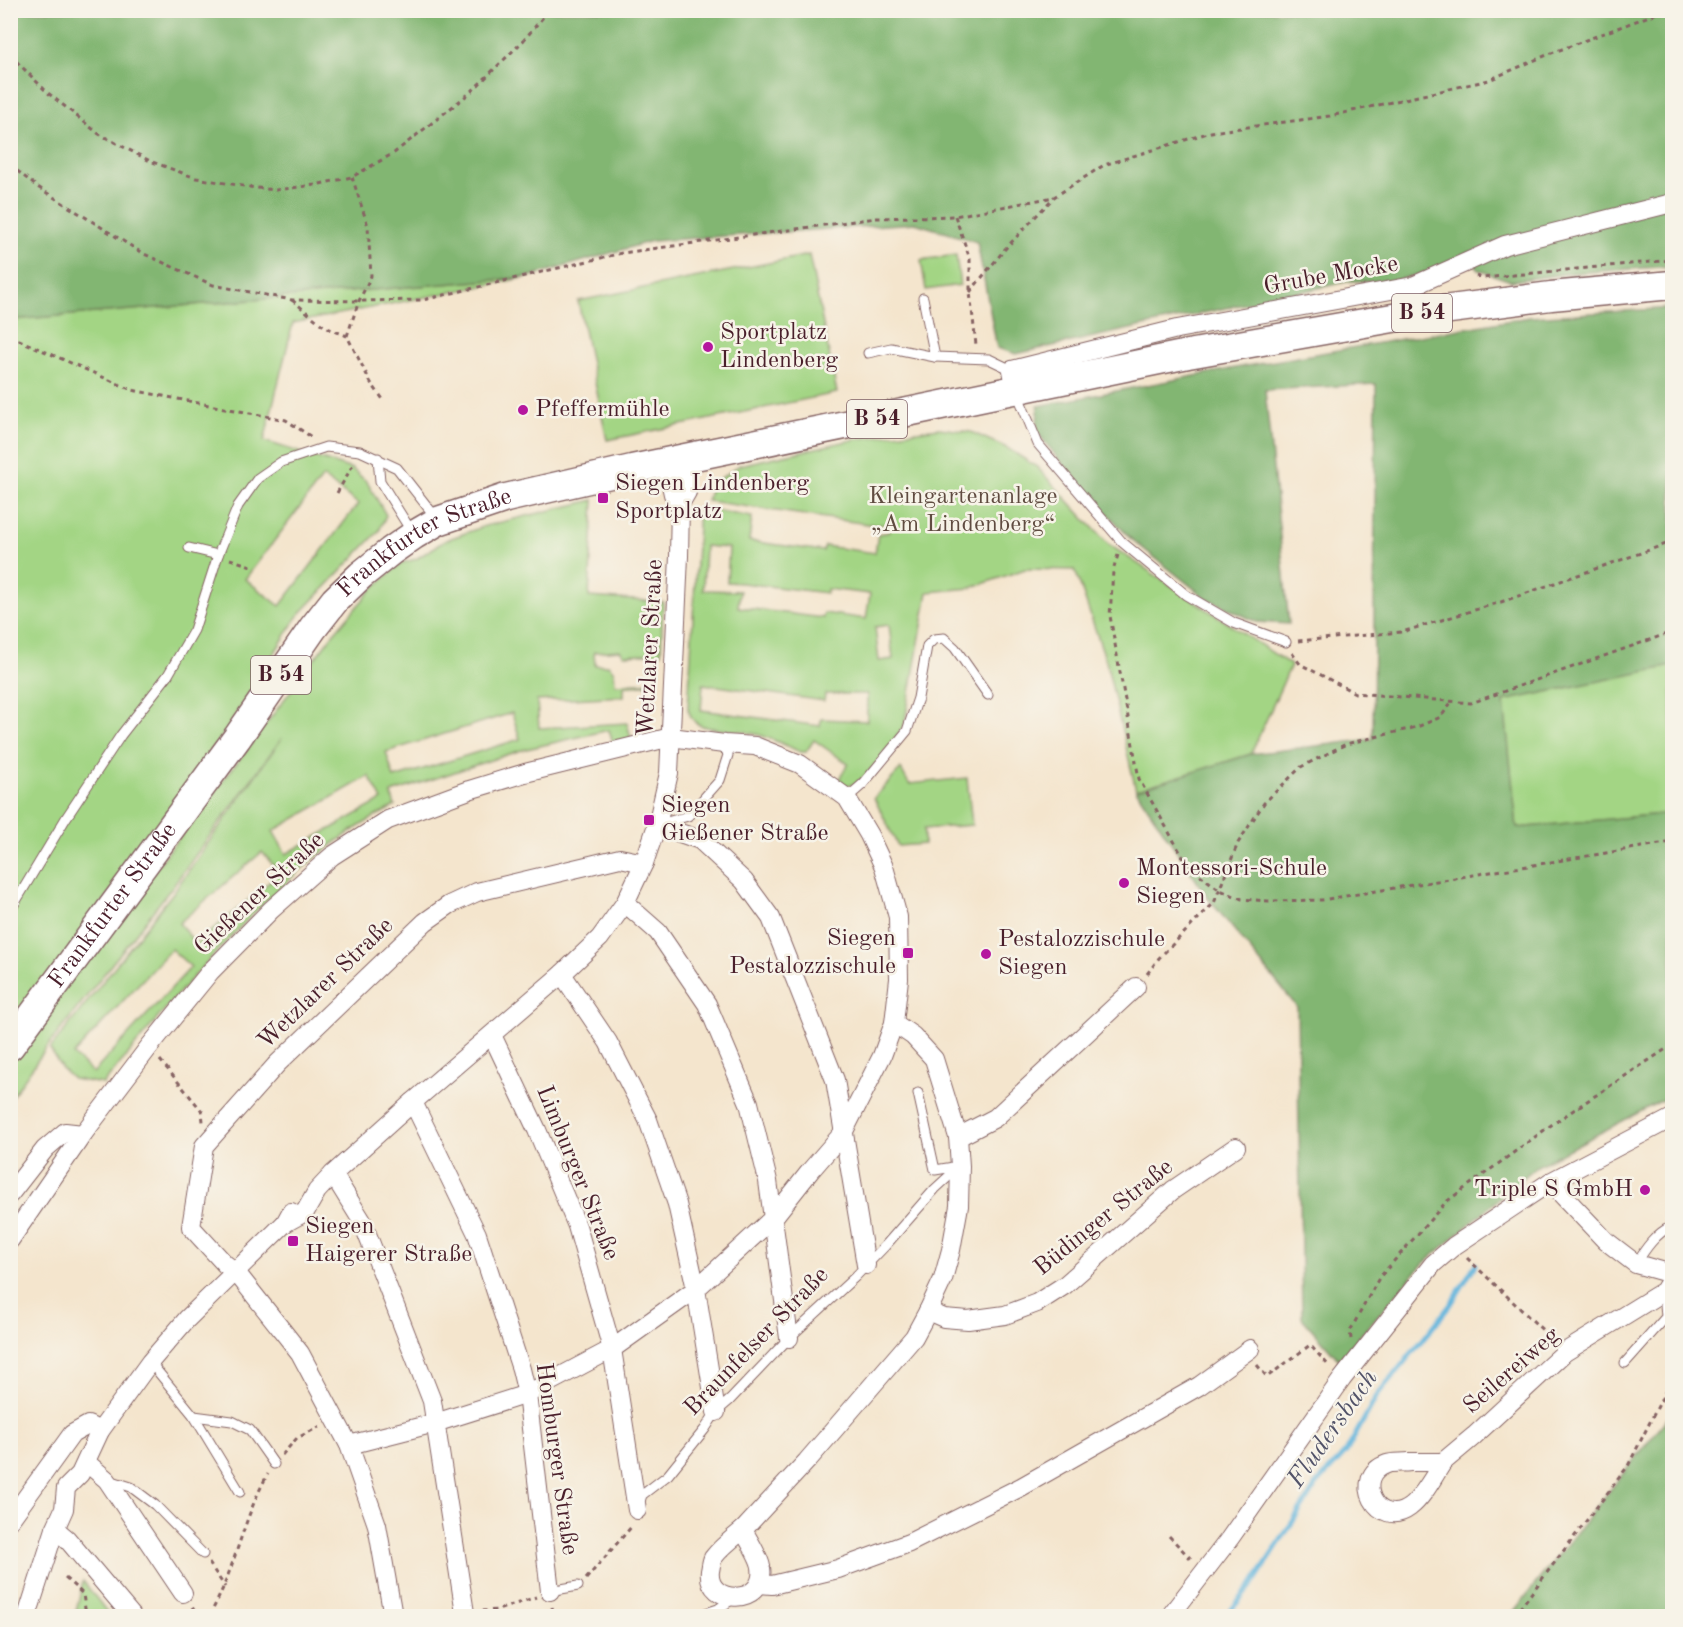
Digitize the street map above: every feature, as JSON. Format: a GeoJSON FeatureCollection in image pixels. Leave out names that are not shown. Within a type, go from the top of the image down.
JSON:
{"type":"FeatureCollection","features":[{"type":"Feature","properties":{"kind":"main road","name":"Frankfurter Straße"},"geometry":{"type":"LineString","coordinates":[[10,1046],[237,738],[335,600],[361,575],[414,535],[438,521],[506,498],[1014,380],[1059,381],[1294,335],[1427,312],[1551,296],[1672,285]]}},
{"type":"Feature","properties":{"kind":"street","name":"Grube Mocke"},"geometry":{"type":"LineString","coordinates":[[1014,380],[1177,328],[1413,285],[1505,245],[1672,203]]}},
{"type":"Feature","properties":{"kind":"street","name":"Wetzlarer Straße"},"geometry":{"type":"LineString","coordinates":[[27,1617],[55,1530],[64,1509],[79,1493],[83,1468],[100,1431],[150,1362],[187,1319],[285,1223],[305,1212],[317,1191],[333,1174],[562,974],[600,938],[625,903],[644,863],[657,825],[669,773],[679,556],[680,504],[673,494],[676,460]]}},
{"type":"Feature","properties":{"kind":"street"},"geometry":{"type":"LineString","coordinates":[[349,1445],[435,1423],[527,1394],[612,1349],[696,1289],[773,1218],[843,1133],[882,1056],[894,1023],[899,978],[898,917],[884,867],[869,835],[847,798],[800,764],[755,746],[671,737]]}},
{"type":"Feature","properties":{"kind":"street","name":"Gießener Straße"},"geometry":{"type":"LineString","coordinates":[[10,1240],[82,1134],[210,972],[271,910],[332,856],[388,820],[449,798],[525,773],[671,737]]}},
{"type":"Feature","properties":{"kind":"street"},"geometry":{"type":"LineString","coordinates":[[657,825],[700,840],[744,881],[771,918],[835,1080],[866,1265]]}},
{"type":"Feature","properties":{"kind":"street","name":"Wetzlarer Straße"},"geometry":{"type":"LineString","coordinates":[[236,1272],[225,1264],[191,1227],[204,1146],[277,1064],[425,922],[449,905],[477,892],[620,858],[644,863]]}},
{"type":"Feature","properties":{"kind":"street"},"geometry":{"type":"LineString","coordinates":[[625,903],[658,932],[707,1004],[749,1103],[768,1180],[789,1338]]}},
{"type":"Feature","properties":{"kind":"street"},"geometry":{"type":"LineString","coordinates":[[562,974],[608,1042],[648,1120],[677,1204],[696,1289],[716,1412]]}},
{"type":"Feature","properties":{"kind":"street"},"geometry":{"type":"LineString","coordinates":[[958,1137],[995,1118],[1136,987]]}},
{"type":"Feature","properties":{"kind":"street"},"geometry":{"type":"LineString","coordinates":[[743,1530],[761,1565],[761,1575],[759,1584],[752,1592],[734,1598],[720,1593],[713,1586],[709,1577],[711,1560],[743,1530],[807,1461],[914,1337],[942,1279],[951,1250],[959,1206],[958,1137],[934,1059],[913,1036],[894,1023]]}},
{"type":"Feature","properties":{"kind":"street","name":"Limburger Straße"},"geometry":{"type":"LineString","coordinates":[[492,1035],[537,1130],[577,1226],[612,1349],[637,1510]]}},
{"type":"Feature","properties":{"kind":"street","name":"Homburger Straße"},"geometry":{"type":"LineString","coordinates":[[413,1102],[477,1234],[521,1369],[527,1394],[550,1591]]}},
{"type":"Feature","properties":{"kind":"street"},"geometry":{"type":"LineString","coordinates":[[1170,1617],[1230,1538],[1347,1372],[1433,1264],[1454,1246],[1550,1182],[1672,1118]]}},
{"type":"Feature","properties":{"kind":"street"},"geometry":{"type":"LineString","coordinates":[[10,1194],[45,1149],[65,1132],[82,1134]]}},
{"type":"Feature","properties":{"kind":"street","name":"Büdinger Straße"},"geometry":{"type":"LineString","coordinates":[[928,1311],[944,1318],[968,1320],[1005,1315],[1037,1303],[1065,1285],[1173,1191],[1236,1147]]}},
{"type":"Feature","properties":{"kind":"street"},"geometry":{"type":"LineString","coordinates":[[333,1174],[362,1221],[432,1401],[465,1613]]}},
{"type":"Feature","properties":{"kind":"street"},"geometry":{"type":"LineString","coordinates":[[1550,1182],[1606,1241],[1636,1264],[1670,1281]]}},
{"type":"Feature","properties":{"kind":"street"},"geometry":{"type":"LineString","coordinates":[[236,1272],[300,1353],[349,1445],[378,1525],[393,1617]]}},
{"type":"Feature","properties":{"kind":"street","name":"Seilereiweg"},"geometry":{"type":"LineString","coordinates":[[1443,1462],[1565,1352],[1670,1281]]}},
{"type":"Feature","properties":{"kind":"street"},"geometry":{"type":"LineString","coordinates":[[759,1584],[772,1585],[838,1569],[909,1543],[1021,1487],[1188,1392],[1250,1349]]}},
{"type":"Feature","properties":{"kind":"street"},"geometry":{"type":"LineString","coordinates":[[10,1520],[72,1434],[88,1425],[100,1431]]}},
{"type":"Feature","properties":{"kind":"street"},"geometry":{"type":"LineString","coordinates":[[83,1468],[107,1480],[183,1593]]}},
{"type":"Feature","properties":{"kind":"street"},"geometry":{"type":"LineString","coordinates":[[55,1530],[67,1539],[132,1617]]}},
{"type":"Feature","properties":{"kind":"lane"},"geometry":{"type":"LineString","coordinates":[[923,298],[935,357]]}},
{"type":"Feature","properties":{"kind":"lane"},"geometry":{"type":"LineString","coordinates":[[868,353],[891,348],[935,357],[989,359],[1014,380],[1038,444],[1122,542],[1186,595],[1234,623],[1286,642]]}},
{"type":"Feature","properties":{"kind":"lane"},"geometry":{"type":"LineString","coordinates":[[10,911],[121,735],[168,675],[184,648],[194,630],[218,555],[238,506],[258,478],[281,462],[326,447],[360,451],[397,468],[438,521]]}},
{"type":"Feature","properties":{"kind":"lane"},"geometry":{"type":"LineString","coordinates":[[378,458],[380,481],[414,535]]}},
{"type":"Feature","properties":{"kind":"lane"},"geometry":{"type":"LineString","coordinates":[[189,548],[218,555]]}},
{"type":"Feature","properties":{"kind":"lane"},"geometry":{"type":"LineString","coordinates":[[847,798],[863,784],[907,731],[918,698],[927,646],[934,639],[944,638],[955,648],[988,695]]}},
{"type":"Feature","properties":{"kind":"lane"},"geometry":{"type":"LineString","coordinates":[[657,825],[688,816],[720,780],[728,755],[724,744]]}},
{"type":"Feature","properties":{"kind":"lane"},"geometry":{"type":"LineString","coordinates":[[918,1093],[935,1170],[960,1166]]}},
{"type":"Feature","properties":{"kind":"lane","name":"Braunfelser Straße"},"geometry":{"type":"LineString","coordinates":[[637,1510],[642,1495],[668,1475],[716,1412],[789,1338],[855,1277],[935,1189],[960,1166]]}},
{"type":"Feature","properties":{"kind":"lane"},"geometry":{"type":"LineString","coordinates":[[1636,1264],[1646,1247],[1672,1226]]}},
{"type":"Feature","properties":{"kind":"lane"},"geometry":{"type":"LineString","coordinates":[[1625,1363],[1666,1317],[1670,1281]]}},
{"type":"Feature","properties":{"kind":"lane"},"geometry":{"type":"LineString","coordinates":[[150,1362],[194,1416],[240,1492]]}},
{"type":"Feature","properties":{"kind":"lane"},"geometry":{"type":"LineString","coordinates":[[194,1416],[232,1421],[250,1430],[274,1464]]}},
{"type":"Feature","properties":{"kind":"lane"},"geometry":{"type":"LineString","coordinates":[[107,1480],[130,1487],[155,1505],[203,1554]]}},
{"type":"Feature","properties":{"kind":"lane"},"geometry":{"type":"LineString","coordinates":[[550,1591],[578,1586]]}},
{"type":"Feature","properties":{"kind":"lane"},"geometry":{"type":"LineString","coordinates":[[697,1617],[717,1609],[734,1598]]}},
{"type":"Feature","properties":{"kind":"path"},"geometry":{"type":"LineString","coordinates":[[10,55],[48,93],[99,134],[150,161],[196,177],[276,190],[352,177],[394,153],[471,92],[523,41],[549,10]]}},
{"type":"Feature","properties":{"kind":"path"},"geometry":{"type":"LineString","coordinates":[[970,292],[1005,249],[1054,197],[1104,165],[1211,132],[1330,116],[1489,80],[1549,54],[1665,10]]}},
{"type":"Feature","properties":{"kind":"path"},"geometry":{"type":"LineString","coordinates":[[10,165],[36,186],[142,253],[213,285],[292,300],[423,300],[622,254],[876,218],[955,216],[1054,197]]}},
{"type":"Feature","properties":{"kind":"path"},"geometry":{"type":"LineString","coordinates":[[348,336],[359,301],[371,276],[368,226],[352,177]]}},
{"type":"Feature","properties":{"kind":"path"},"geometry":{"type":"LineString","coordinates":[[955,216],[970,259],[970,292],[976,345],[989,359]]}},
{"type":"Feature","properties":{"kind":"path"},"geometry":{"type":"LineString","coordinates":[[1451,268],[1482,278],[1672,260]]}},
{"type":"Feature","properties":{"kind":"path"},"geometry":{"type":"LineString","coordinates":[[292,300],[325,327],[348,336],[371,383],[385,402]]}},
{"type":"Feature","properties":{"kind":"path"},"geometry":{"type":"LineString","coordinates":[[10,336],[132,390],[286,420],[326,447]]}},
{"type":"Feature","properties":{"kind":"path"},"geometry":{"type":"LineString","coordinates":[[337,493],[360,451]]}},
{"type":"Feature","properties":{"kind":"path"},"geometry":{"type":"LineString","coordinates":[[1122,542],[1113,571],[1110,616],[1139,779],[1188,866],[1220,890],[1242,899],[1322,900],[1672,842]]}},
{"type":"Feature","properties":{"kind":"path"},"geometry":{"type":"LineString","coordinates":[[1672,542],[1501,602],[1402,632],[1286,642],[1300,664],[1355,693],[1471,703],[1672,632]]}},
{"type":"Feature","properties":{"kind":"path"},"geometry":{"type":"LineString","coordinates":[[218,555],[254,567]]}},
{"type":"Feature","properties":{"kind":"path"},"geometry":{"type":"LineString","coordinates":[[1136,987],[1160,958],[1214,903],[1238,843],[1264,803],[1301,767],[1346,744],[1417,727],[1442,717],[1452,702]]}},
{"type":"Feature","properties":{"kind":"path"},"geometry":{"type":"LineString","coordinates":[[1347,1372],[1350,1331],[1379,1278],[1446,1202],[1554,1123],[1672,1045]]}},
{"type":"Feature","properties":{"kind":"path"},"geometry":{"type":"LineString","coordinates":[[166,1067],[202,1111]]}},
{"type":"Feature","properties":{"kind":"path"},"geometry":{"type":"LineString","coordinates":[[1454,1246],[1565,1352]]}},
{"type":"Feature","properties":{"kind":"path"},"geometry":{"type":"LineString","coordinates":[[1267,1377],[1310,1345],[1347,1372]]}},
{"type":"Feature","properties":{"kind":"path"},"geometry":{"type":"LineString","coordinates":[[1514,1617],[1628,1466],[1672,1378]]}},
{"type":"Feature","properties":{"kind":"path"},"geometry":{"type":"LineString","coordinates":[[209,1617],[225,1587],[251,1511],[264,1480],[274,1464],[297,1438],[336,1419]]}},
{"type":"Feature","properties":{"kind":"path"},"geometry":{"type":"LineString","coordinates":[[578,1586],[635,1523],[637,1510]]}},
{"type":"Feature","properties":{"kind":"path"},"geometry":{"type":"LineString","coordinates":[[1170,1536],[1198,1566]]}},
{"type":"Feature","properties":{"kind":"path"},"geometry":{"type":"LineString","coordinates":[[203,1554],[225,1587]]}},
{"type":"Feature","properties":{"kind":"path"},"geometry":{"type":"LineString","coordinates":[[65,1578],[83,1594],[86,1617]]}},
{"type":"Feature","properties":{"kind":"path"},"geometry":{"type":"LineString","coordinates":[[465,1613],[498,1610],[550,1591]]}},
{"type":"Feature","properties":{"kind":"path"},"geometry":{"type":"LineString","coordinates":[[195,1612],[198,1617]]}},
{"type":"Feature","properties":{"kind":"green space"},"geometry":{"type":"Polygon","coordinates":[[[11,11],[1672,11],[1672,266],[1574,273],[1511,281],[1478,270],[1469,252],[1428,272],[1390,282],[1350,281],[1016,354],[997,348],[977,242],[915,223],[652,241],[528,277],[11,320],[11,11]]]}},
{"type":"Feature","properties":{"kind":"green space","name":"Sportplatz Lindenberg"},"geometry":{"type":"Polygon","coordinates":[[[809,255],[837,393],[607,440],[578,301],[809,255]]]}},
{"type":"Feature","properties":{"kind":"green space"},"geometry":{"type":"Polygon","coordinates":[[[956,255],[960,285],[926,290],[921,260],[956,255]]]}},
{"type":"Feature","properties":{"kind":"green space"},"geometry":{"type":"Polygon","coordinates":[[[528,277],[293,323],[264,441],[352,469],[367,482],[386,515],[379,531],[297,617],[227,729],[11,1031],[11,320],[528,277]],[[323,477],[245,579],[280,606],[358,504],[323,477]]]}},
{"type":"Feature","properties":{"kind":"green space"},"geometry":{"type":"Polygon","coordinates":[[[1672,308],[1672,666],[1504,701],[1517,828],[1672,813],[1672,1095],[1537,1166],[1423,1264],[1339,1360],[1302,1318],[1297,1007],[1208,898],[1136,790],[1251,754],[1373,739],[1376,384],[1265,390],[1289,624],[1257,622],[1206,598],[1130,538],[1064,466],[1037,432],[1038,406],[1246,366],[1530,317],[1672,308]]]}},
{"type":"Feature","properties":{"kind":"green space","name":"Kleingartenanlage „Am Lindenberg“"},"geometry":{"type":"Polygon","coordinates":[[[939,428],[971,432],[1007,448],[1037,467],[1108,544],[1291,665],[1251,754],[1136,790],[1106,661],[1075,570],[1025,569],[971,588],[928,592],[904,726],[864,777],[851,785],[846,785],[839,779],[848,764],[814,740],[806,752],[800,752],[760,735],[709,728],[696,723],[691,718],[688,709],[699,508],[752,517],[749,541],[823,551],[825,546],[875,553],[878,534],[889,532],[890,524],[875,525],[707,501],[712,484],[740,465],[857,439],[939,428]],[[705,546],[703,590],[740,591],[738,607],[823,618],[824,613],[866,619],[870,594],[827,589],[826,593],[727,582],[729,548],[705,546]],[[889,625],[875,627],[879,661],[893,659],[889,625]],[[703,684],[701,710],[820,726],[821,719],[867,721],[867,694],[825,694],[824,701],[703,684]]]}},
{"type":"Feature","properties":{"kind":"green space"},"geometry":{"type":"Polygon","coordinates":[[[594,500],[589,597],[663,602],[661,653],[624,655],[620,650],[594,652],[595,665],[608,665],[614,671],[615,684],[657,682],[656,684],[624,686],[624,696],[537,701],[539,728],[627,723],[631,738],[613,742],[609,730],[518,751],[391,793],[395,806],[353,830],[315,858],[278,889],[244,923],[179,993],[103,1084],[73,1079],[62,1069],[50,1049],[175,890],[282,738],[172,887],[47,1047],[11,1098],[11,1056],[330,638],[373,588],[402,563],[416,559],[446,540],[485,526],[594,500]],[[512,713],[386,752],[394,778],[520,739],[512,713]],[[369,776],[273,831],[286,854],[382,800],[369,776]],[[262,852],[179,923],[196,944],[280,873],[262,852]],[[171,949],[73,1055],[93,1073],[191,967],[171,949]]]}},
{"type":"Feature","properties":{"kind":"green space"},"geometry":{"type":"Polygon","coordinates":[[[1672,666],[1672,813],[1517,828],[1503,700],[1672,666]]]}},
{"type":"Feature","properties":{"kind":"green space"},"geometry":{"type":"Polygon","coordinates":[[[901,769],[909,784],[967,778],[972,825],[924,829],[924,844],[898,846],[874,798],[901,769]]]}},
{"type":"Feature","properties":{"kind":"green space"},"geometry":{"type":"Polygon","coordinates":[[[1672,1412],[1672,1616],[1510,1616],[1672,1412]]]}},
{"type":"Feature","properties":{"kind":"green space"},"geometry":{"type":"Polygon","coordinates":[[[83,1581],[107,1612],[110,1616],[75,1616],[83,1581]]]}},
{"type":"Feature","properties":{"kind":"waterway","name":"Fludersbach"},"geometry":{"type":"LineString","coordinates":[[1226,1616],[1252,1585],[1317,1484],[1346,1452],[1378,1394],[1451,1304],[1475,1265]]}},
{"type":"Feature","properties":{"kind":"place","name":"Sportplatz Lindenberg"},"geometry":{"type":"Point","coordinates":[708,347]}},
{"type":"Feature","properties":{"kind":"place","name":"Pfeffermühle"},"geometry":{"type":"Point","coordinates":[523,410]}},
{"type":"Feature","properties":{"kind":"place","name":"Siegen Lindenberg Sportplatz"},"geometry":{"type":"Point","coordinates":[603,498]}},
{"type":"Feature","properties":{"kind":"place","name":"Siegen Gießener Straße"},"geometry":{"type":"Point","coordinates":[649,820]}},
{"type":"Feature","properties":{"kind":"place","name":"Montessori-Schule Siegen"},"geometry":{"type":"Point","coordinates":[1124,883]}},
{"type":"Feature","properties":{"kind":"place","name":"Siegen Pestalozzischule"},"geometry":{"type":"Point","coordinates":[908,953]}},
{"type":"Feature","properties":{"kind":"place","name":"Pestalozzischule Siegen"},"geometry":{"type":"Point","coordinates":[986,954]}},
{"type":"Feature","properties":{"kind":"place","name":"Triple S GmbH"},"geometry":{"type":"Point","coordinates":[1645,1190]}},
{"type":"Feature","properties":{"kind":"place","name":"Siegen Haigerer Straße"},"geometry":{"type":"Point","coordinates":[293,1241]}}]}
